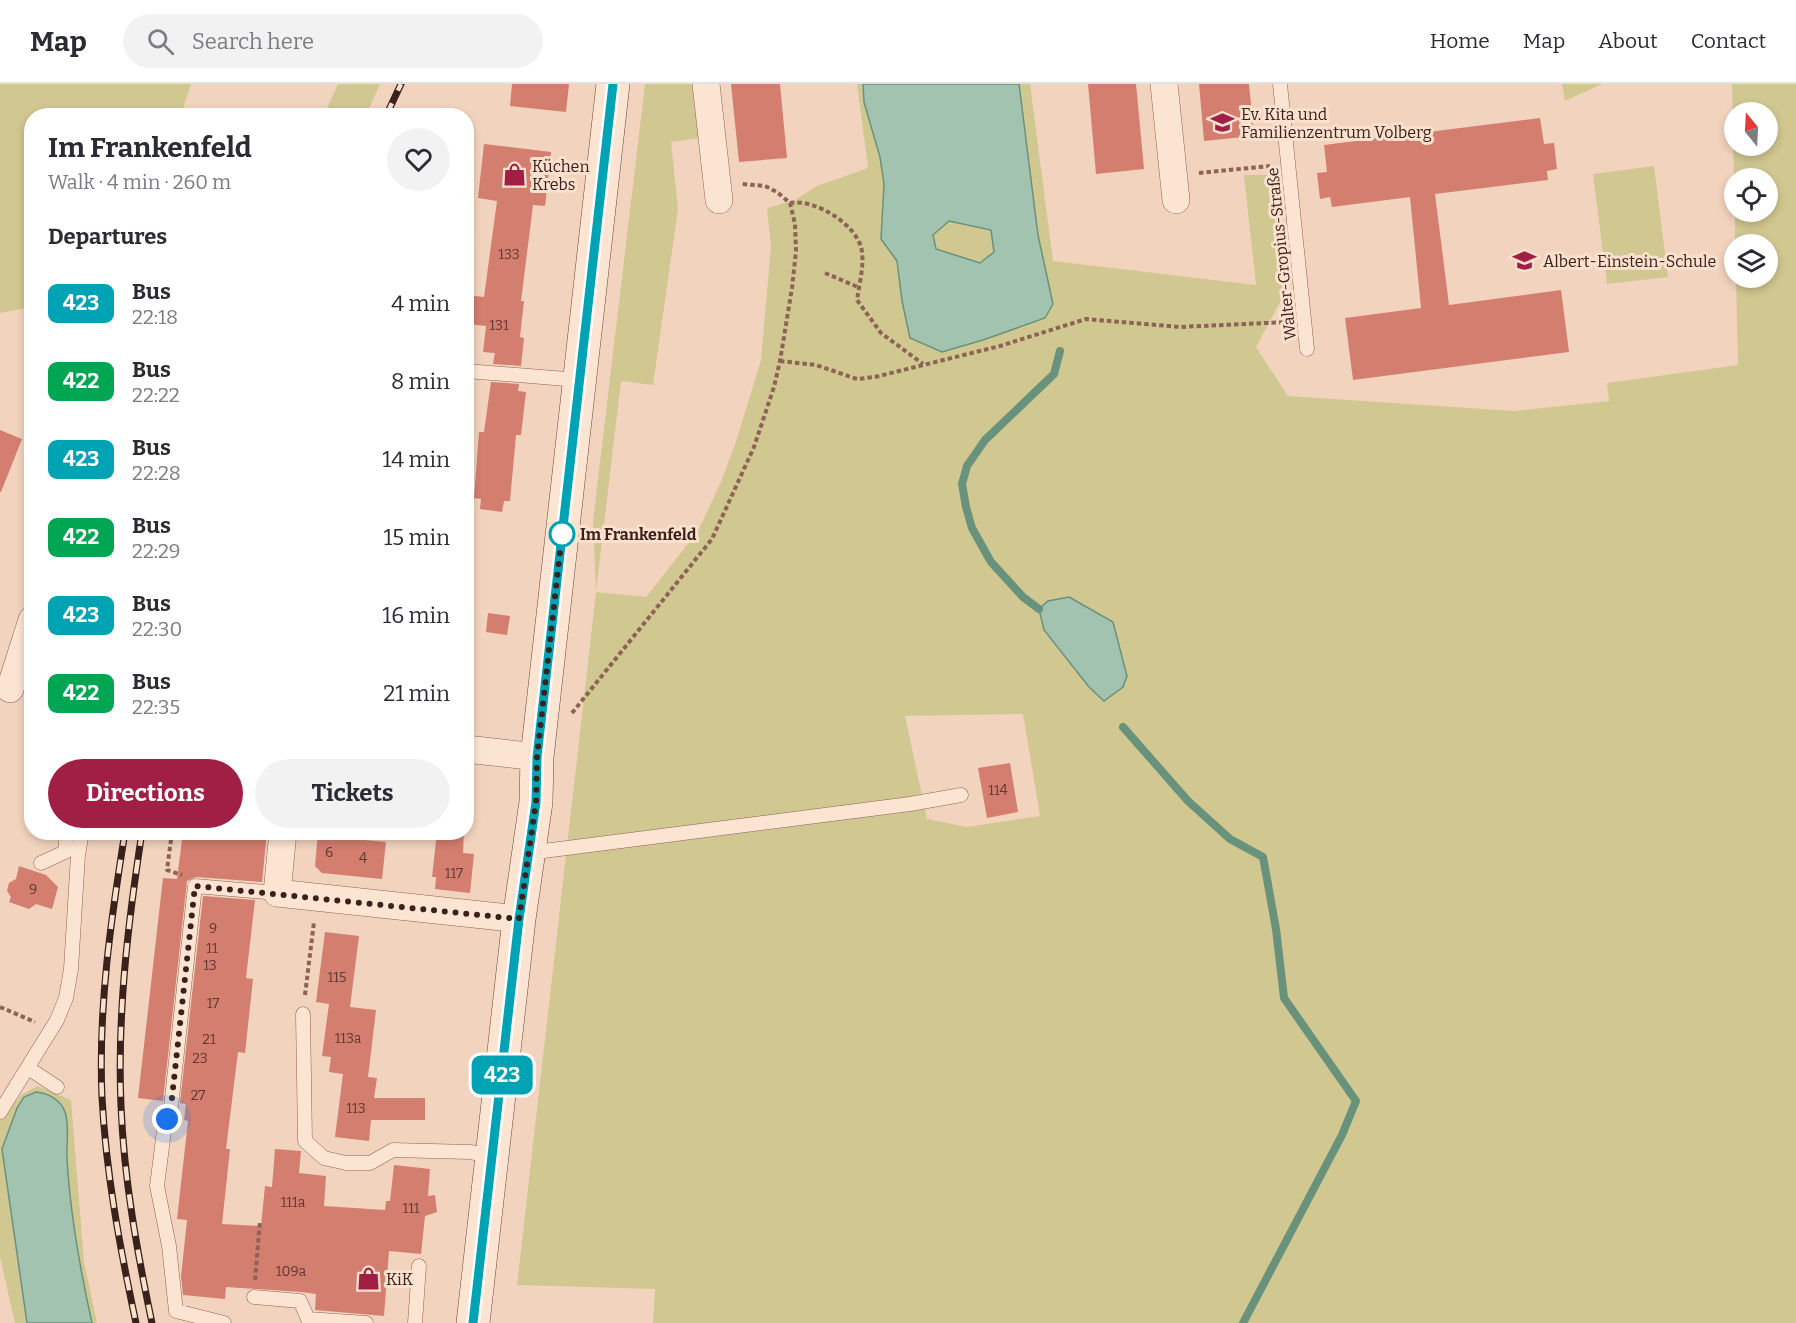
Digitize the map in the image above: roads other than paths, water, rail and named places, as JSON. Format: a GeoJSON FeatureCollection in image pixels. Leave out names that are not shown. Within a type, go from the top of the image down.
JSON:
{"type":"FeatureCollection","features":[{"type":"Feature","properties":{"kind":"main road"},"geometry":{"type":"LineString","coordinates":[[473,1323],[519,919],[536,802],[538,747],[613,84]]}},
{"type":"Feature","properties":{"kind":"street"},"geometry":{"type":"LineString","coordinates":[[706,84],[718,192]]}},
{"type":"Feature","properties":{"kind":"street"},"geometry":{"type":"LineString","coordinates":[[1164,84],[1175,188]]}},
{"type":"Feature","properties":{"kind":"street"},"geometry":{"type":"LineString","coordinates":[[14,691],[24,652]]}},
{"type":"Feature","properties":{"kind":"street"},"geometry":{"type":"LineString","coordinates":[[474,749],[538,747]]}},
{"type":"Feature","properties":{"kind":"street"},"geometry":{"type":"LineString","coordinates":[[282,840],[277,893],[519,919]]}},
{"type":"Feature","properties":{"kind":"lane","name":"Walter-Gropius-Straße"},"geometry":{"type":"LineString","coordinates":[[1280,84],[1307,349]]}},
{"type":"Feature","properties":{"kind":"lane"},"geometry":{"type":"LineString","coordinates":[[474,372],[579,380]]}},
{"type":"Feature","properties":{"kind":"lane"},"geometry":{"type":"LineString","coordinates":[[528,853],[910,804],[961,795]]}},
{"type":"Feature","properties":{"kind":"lane"},"geometry":{"type":"LineString","coordinates":[[41,864],[65,852],[66,840]]}},
{"type":"Feature","properties":{"kind":"lane"},"geometry":{"type":"LineString","coordinates":[[0,1112],[57,1020],[66,998],[71,969],[81,840]]}},
{"type":"Feature","properties":{"kind":"lane"},"geometry":{"type":"LineString","coordinates":[[224,1323],[176,1311],[169,1246],[157,1186],[164,1131],[171,1107],[195,886],[277,893]]}},
{"type":"Feature","properties":{"kind":"lane"},"geometry":{"type":"LineString","coordinates":[[303,1014],[305,1141],[324,1158],[345,1163],[370,1163],[393,1150],[470,1152],[493,1156]]}},
{"type":"Feature","properties":{"kind":"lane"},"geometry":{"type":"LineString","coordinates":[[28,1068],[57,1087]]}},
{"type":"Feature","properties":{"kind":"lane"},"geometry":{"type":"LineString","coordinates":[[415,1323],[419,1266]]}},
{"type":"Feature","properties":{"kind":"lane"},"geometry":{"type":"LineString","coordinates":[[254,1297],[300,1301],[308,1319],[366,1323]]}},
{"type":"Feature","properties":{"kind":"waterway"},"geometry":{"type":"LineString","coordinates":[[1039,609],[1023,597],[991,562],[972,528],[962,484],[967,466],[985,440],[1054,374],[1060,351]]}},
{"type":"Feature","properties":{"kind":"waterway"},"geometry":{"type":"LineString","coordinates":[[1123,727],[1188,801],[1230,839],[1263,857],[1276,929],[1284,998],[1356,1101],[1342,1135],[1243,1323]]}},
{"type":"Feature","properties":{"kind":"railway"},"geometry":{"type":"LineString","coordinates":[[390,108],[401,84]]}},
{"type":"Feature","properties":{"kind":"railway"},"geometry":{"type":"LineString","coordinates":[[124,840],[104,997],[101,1064],[107,1154],[114,1211],[136,1323]]}},
{"type":"Feature","properties":{"kind":"railway"},"geometry":{"type":"LineString","coordinates":[[141,840],[125,969],[120,1072],[128,1188],[152,1323]]}},
{"type":"Feature","properties":{"kind":"place","name":"Ev. Kita und Familienzentrum Volberg"},"geometry":{"type":"Point","coordinates":[1223,123]}},
{"type":"Feature","properties":{"kind":"place","name":"Küchen Krebs"},"geometry":{"type":"Point","coordinates":[514,175]}},
{"type":"Feature","properties":{"kind":"place","name":"Albert-Einstein-Schule"},"geometry":{"type":"Point","coordinates":[1525,261]}},
{"type":"Feature","properties":{"kind":"place","name":"Im Frankenfeld"},"geometry":{"type":"Point","coordinates":[562,534]}},
{"type":"Feature","properties":{"kind":"place","name":"KiK"},"geometry":{"type":"Point","coordinates":[368,1279]}}]}
